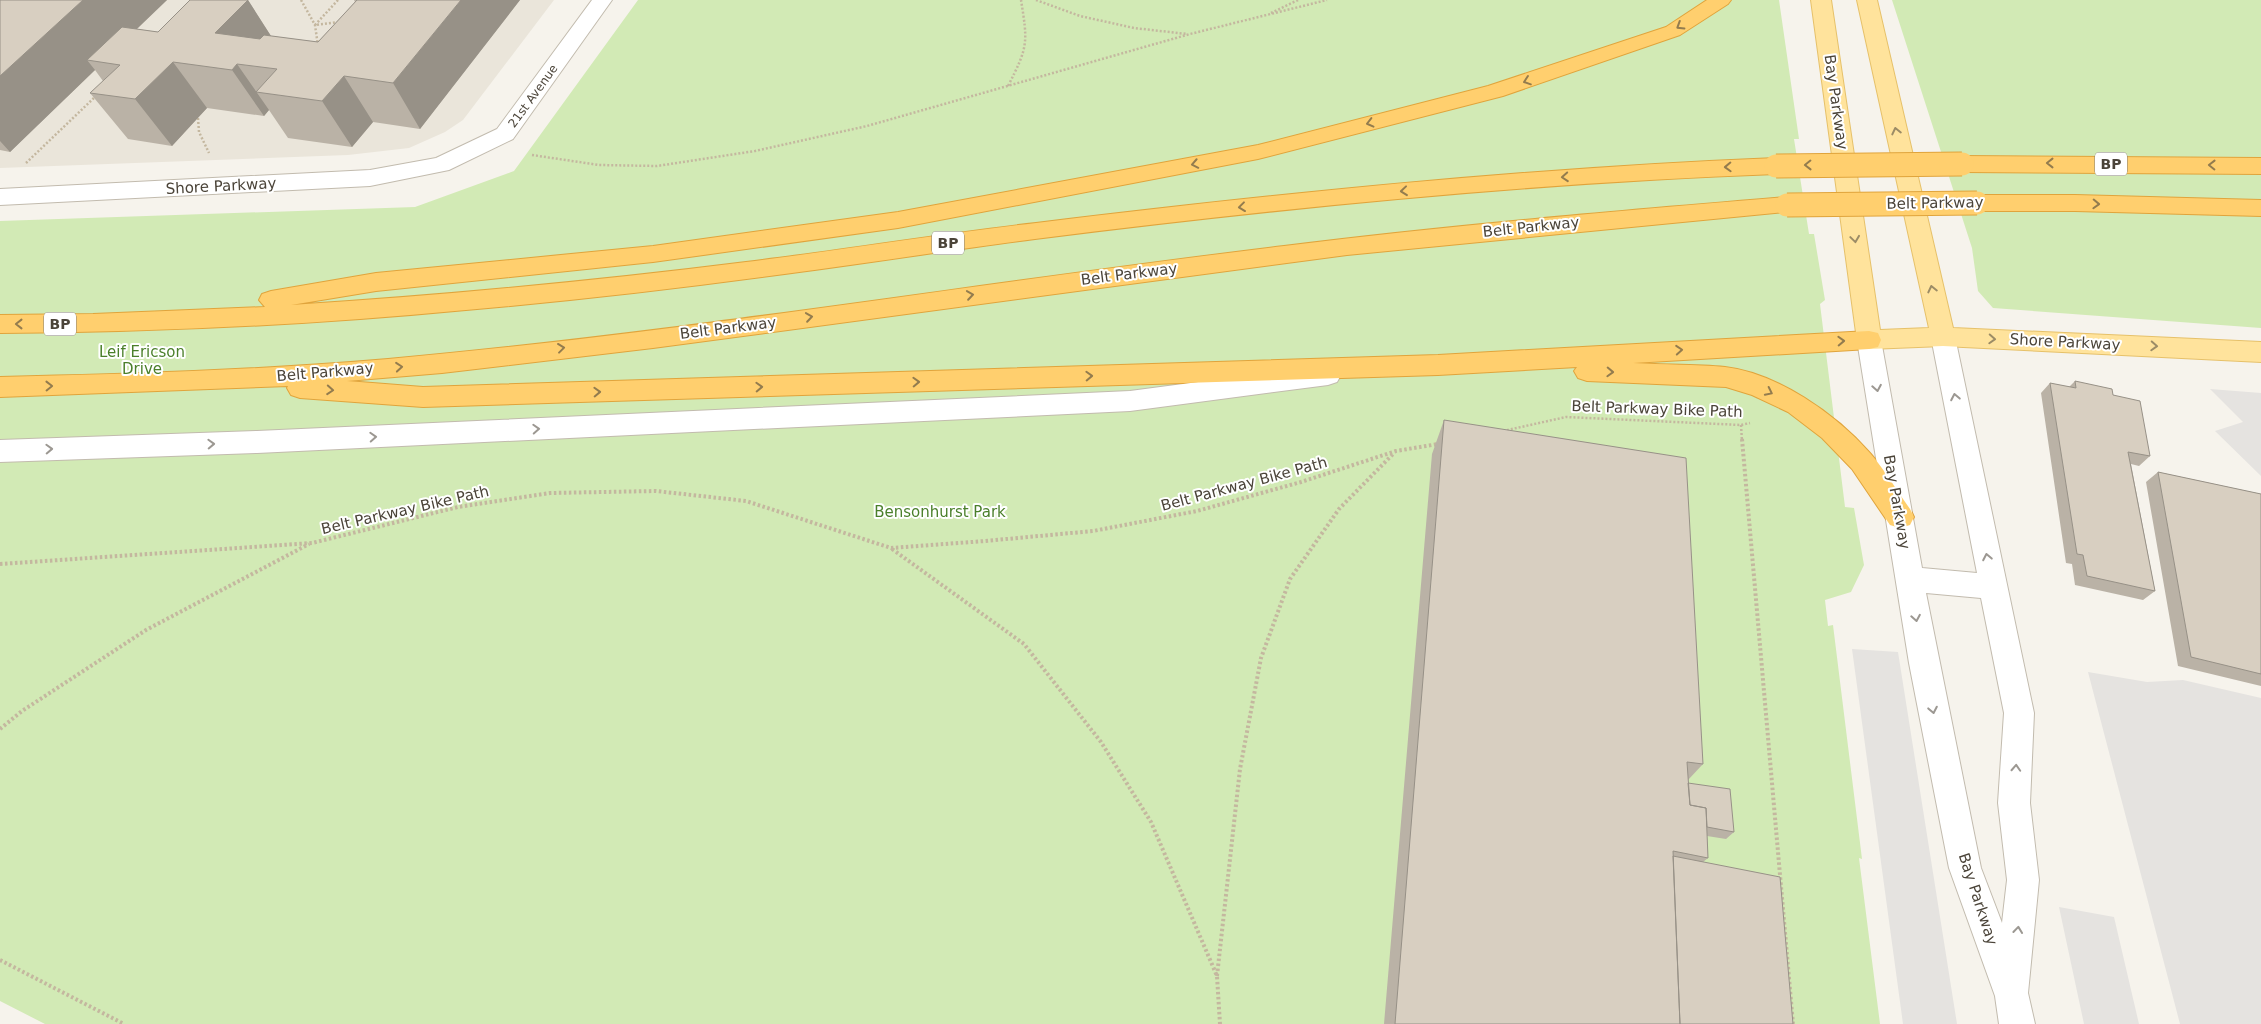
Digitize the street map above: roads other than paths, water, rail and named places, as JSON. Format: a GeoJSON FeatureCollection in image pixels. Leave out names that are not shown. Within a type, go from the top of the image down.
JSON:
{"type":"FeatureCollection","features":[{"type":"Feature","properties":{"kind":"highway"},"geometry":{"type":"LineString","coordinates":[[120,324],[376,282],[653,254],[898,220],[1258,152],[1495,91],[1673,31],[1721,0]]}},
{"type":"Feature","properties":{"kind":"highway","name":"BP"},"geometry":{"type":"LineString","coordinates":[[0,324],[120,324],[422,306],[741,272],[1032,231],[1252,206],[1514,180],[1710,168],[1776,166],[1962,164],[2261,166]]}},
{"type":"Feature","properties":{"kind":"highway","name":"Belt Parkway"},"geometry":{"type":"LineString","coordinates":[[0,387],[211,382],[439,363],[766,323],[1289,253],[1511,228],[1787,205],[2075,203],[2261,208]]}},
{"type":"Feature","properties":{"kind":"highway"},"geometry":{"type":"LineString","coordinates":[[211,382],[423,397],[1438,365],[1870,340]]}},
{"type":"Feature","properties":{"kind":"highway"},"geometry":{"type":"LineString","coordinates":[[1438,365],[1726,377],[1760,387],[1796,405],[1831,432],[1861,461],[1900,517]]}},
{"type":"Feature","properties":{"kind":"main road","name":"Bay Parkway"},"geometry":{"type":"LineString","coordinates":[[1821,0],[1870,340]]}},
{"type":"Feature","properties":{"kind":"main road","name":"Bay Parkway"},"geometry":{"type":"LineString","coordinates":[[1867,0],[1943,337]]}},
{"type":"Feature","properties":{"kind":"main road","name":"Shore Parkway"},"geometry":{"type":"LineString","coordinates":[[1870,340],[1943,337],[2261,352]]}},
{"type":"Feature","properties":{"kind":"street","name":"21st Avenue"},"geometry":{"type":"LineString","coordinates":[[441,165],[505,134],[602,0]]}},
{"type":"Feature","properties":{"kind":"street","name":"Shore Parkway"},"geometry":{"type":"LineString","coordinates":[[0,197],[370,178],[441,165]]}},
{"type":"Feature","properties":{"kind":"street","name":"Bay Parkway"},"geometry":{"type":"LineString","coordinates":[[1943,337],[2019,713],[2014,803],[2023,880],[2014,1010]]}},
{"type":"Feature","properties":{"kind":"street","name":"Bay Parkway"},"geometry":{"type":"LineString","coordinates":[[1870,340],[1924,663],[1965,868],[2014,1010]]}},
{"type":"Feature","properties":{"kind":"street"},"geometry":{"type":"LineString","coordinates":[[0,451],[257,442],[1130,401],[1393,366]]}},
{"type":"Feature","properties":{"kind":"street"},"geometry":{"type":"LineString","coordinates":[[1910,579],[1993,587]]}},
{"type":"Feature","properties":{"kind":"park label","name":"Leif Ericson Drive"},"geometry":{"type":"Point","coordinates":[142,360]}},
{"type":"Feature","properties":{"kind":"park label","name":"Bensonhurst Park"},"geometry":{"type":"Point","coordinates":[940,512]}}]}
